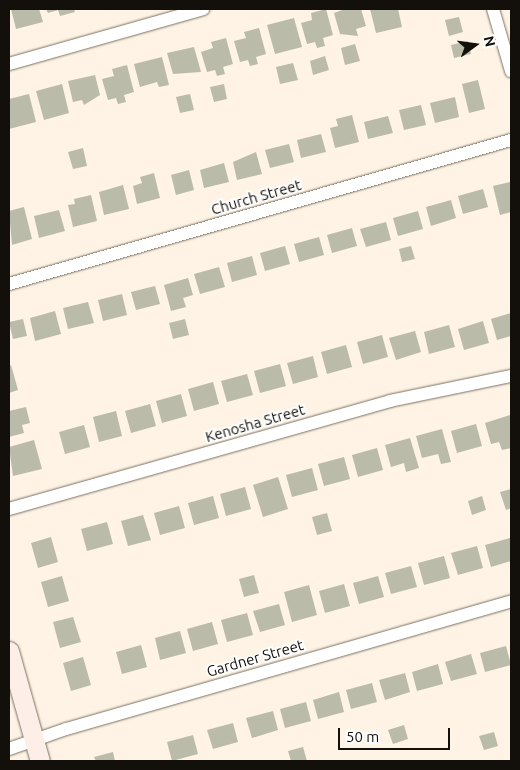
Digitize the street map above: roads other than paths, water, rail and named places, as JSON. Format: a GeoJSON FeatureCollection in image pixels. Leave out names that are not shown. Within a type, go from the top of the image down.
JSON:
{"type":"FeatureCollection","features":[{"type":"Feature","properties":{"kind":"main road"},"geometry":{"type":"LineString","coordinates":[[9,651],[40,761]]}},
{"type":"Feature","properties":{"kind":"street"},"geometry":{"type":"LineString","coordinates":[[9,64],[203,9]]}},
{"type":"Feature","properties":{"kind":"street"},"geometry":{"type":"LineString","coordinates":[[494,9],[511,71]]}},
{"type":"Feature","properties":{"kind":"street","name":"Church Street"},"geometry":{"type":"LineString","coordinates":[[9,284],[511,140]]}},
{"type":"Feature","properties":{"kind":"street","name":"Kenosha Street"},"geometry":{"type":"LineString","coordinates":[[9,509],[390,401],[511,376]]}},
{"type":"Feature","properties":{"kind":"street","name":"Gardner Street"},"geometry":{"type":"LineString","coordinates":[[9,749],[66,728],[511,601]]}}]}
